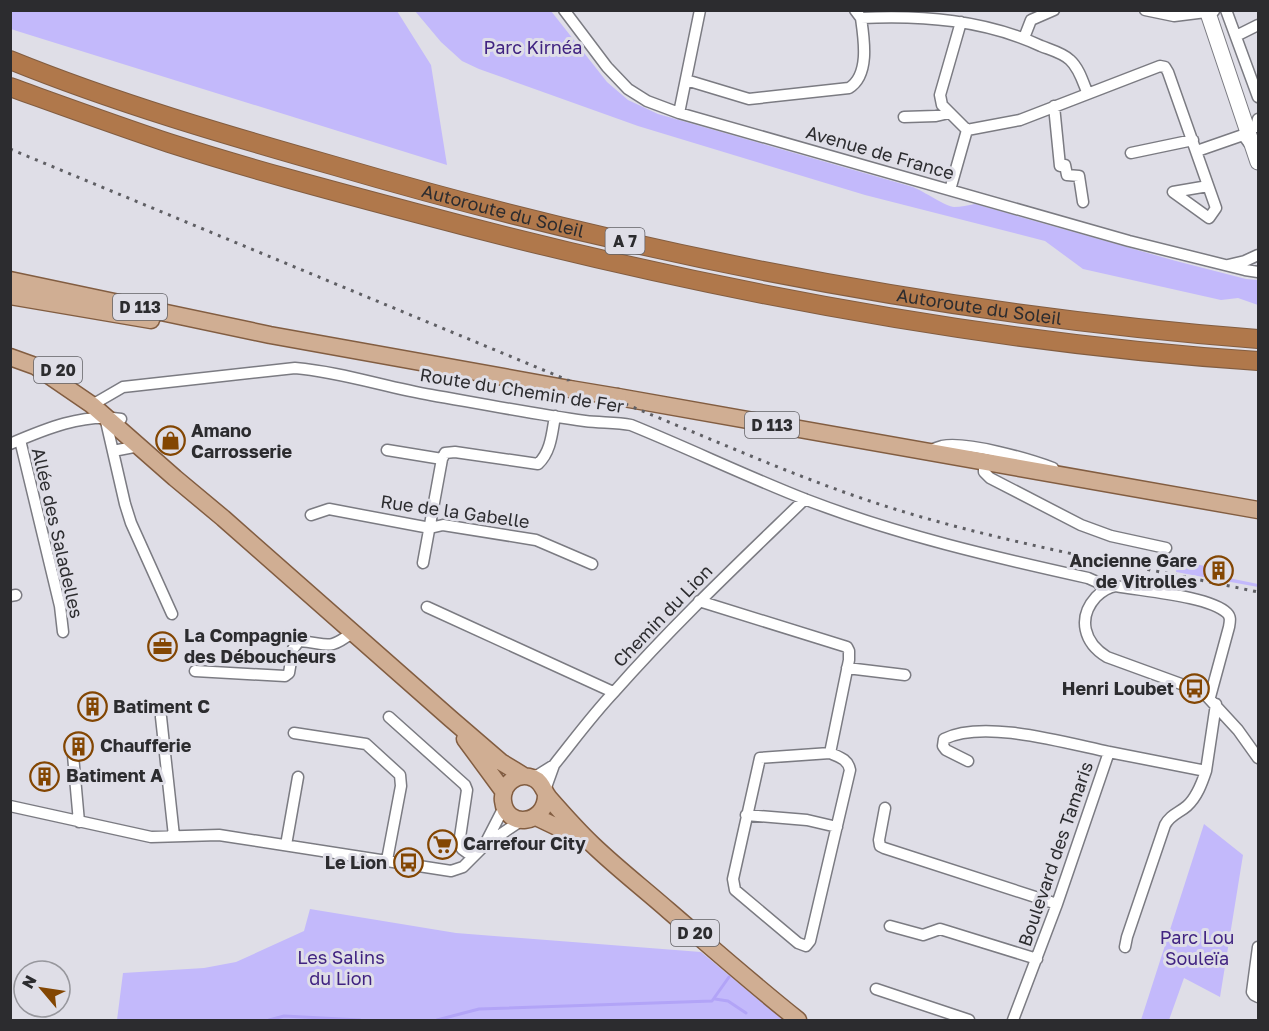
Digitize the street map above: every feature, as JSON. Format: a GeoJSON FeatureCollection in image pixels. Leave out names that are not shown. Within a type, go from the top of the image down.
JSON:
{"type":"FeatureCollection","features":[{"type":"Feature","properties":{"kind":"highway","name":"Autoroute du Soleil"},"geometry":{"type":"LineString","coordinates":[[10,60],[103,94],[244,140],[434,195],[610,238],[846,286],[1103,323],[1258,339]]}},
{"type":"Feature","properties":{"kind":"highway","name":"Autoroute du Soleil"},"geometry":{"type":"LineString","coordinates":[[10,87],[168,142],[326,189],[503,236],[680,279],[930,323],[1087,344],[1258,361]]}},
{"type":"Feature","properties":{"kind":"main road","name":"D 113"},"geometry":{"type":"LineString","coordinates":[[10,280],[270,335],[1258,510]]}},
{"type":"Feature","properties":{"kind":"main road","name":"D 113"},"geometry":{"type":"LineString","coordinates":[[10,289],[175,324]]}},
{"type":"Feature","properties":{"kind":"main road","name":"D 113"},"geometry":{"type":"LineString","coordinates":[[10,296],[81,310],[270,335]]}},
{"type":"Feature","properties":{"kind":"main road","name":"D 20"},"geometry":{"type":"LineString","coordinates":[[10,348],[53,366],[105,410],[139,446],[451,719],[501,762],[526,776]]}},
{"type":"Feature","properties":{"kind":"main road","name":"D 20"},"geometry":{"type":"LineString","coordinates":[[10,357],[35,366],[148,440],[217,513]]}},
{"type":"Feature","properties":{"kind":"main road","name":"D 20"},"geometry":{"type":"LineString","coordinates":[[451,719],[504,800]]}},
{"type":"Feature","properties":{"kind":"main road"},"geometry":{"type":"LineString","coordinates":[[526,776],[539,782],[546,793],[544,808],[529,818],[509,813],[504,800],[511,781],[526,776]]}},
{"type":"Feature","properties":{"kind":"main road","name":"D 20"},"geometry":{"type":"LineString","coordinates":[[546,793],[593,846],[798,1020]]}},
{"type":"Feature","properties":{"kind":"main road","name":"D 20"},"geometry":{"type":"LineString","coordinates":[[529,818],[593,846]]}},
{"type":"Feature","properties":{"kind":"street","name":"Avenue de France"},"geometry":{"type":"LineString","coordinates":[[564,10],[607,67],[628,89],[647,101],[679,113],[1129,241],[1258,272]]}},
{"type":"Feature","properties":{"kind":"street"},"geometry":{"type":"LineString","coordinates":[[679,113],[700,10]]}},
{"type":"Feature","properties":{"kind":"street"},"geometry":{"type":"LineString","coordinates":[[1024,38],[1031,21],[1054,10]]}},
{"type":"Feature","properties":{"kind":"street"},"geometry":{"type":"LineString","coordinates":[[1145,10],[1174,16],[1210,11]]}},
{"type":"Feature","properties":{"kind":"street"},"geometry":{"type":"LineString","coordinates":[[1226,10],[1258,97]]}},
{"type":"Feature","properties":{"kind":"street"},"geometry":{"type":"LineString","coordinates":[[1210,11],[1258,127]]}},
{"type":"Feature","properties":{"kind":"street"},"geometry":{"type":"LineString","coordinates":[[1210,11],[1257,157]]}},
{"type":"Feature","properties":{"kind":"street"},"geometry":{"type":"LineString","coordinates":[[686,80],[749,99],[849,88],[857,82],[862,69],[858,14],[961,22],[1024,38],[1068,58],[1076,67],[1088,92]]}},
{"type":"Feature","properties":{"kind":"street"},"geometry":{"type":"LineString","coordinates":[[961,22],[940,101],[967,130]]}},
{"type":"Feature","properties":{"kind":"street"},"geometry":{"type":"LineString","coordinates":[[1236,36],[1258,24]]}},
{"type":"Feature","properties":{"kind":"street"},"geometry":{"type":"LineString","coordinates":[[967,130],[1020,120],[1088,92],[1160,66],[1165,67],[1208,186]]}},
{"type":"Feature","properties":{"kind":"street"},"geometry":{"type":"LineString","coordinates":[[1054,106],[1060,166],[1065,165],[1067,175],[1079,176],[1083,202]]}},
{"type":"Feature","properties":{"kind":"street"},"geometry":{"type":"LineString","coordinates":[[904,117],[936,116],[949,113]]}},
{"type":"Feature","properties":{"kind":"street"},"geometry":{"type":"LineString","coordinates":[[950,190],[967,130]]}},
{"type":"Feature","properties":{"kind":"street"},"geometry":{"type":"LineString","coordinates":[[1131,153],[1195,146],[1243,135],[1257,157]]}},
{"type":"Feature","properties":{"kind":"street","name":"Avenue de France"},"geometry":{"type":"LineString","coordinates":[[1225,265],[1245,261],[1258,255]]}},
{"type":"Feature","properties":{"kind":"street","name":"Route du Chemin de Fer"},"geometry":{"type":"LineString","coordinates":[[15,442],[105,410],[123,387],[295,368],[315,370],[422,393],[587,421],[631,425],[805,499],[907,533],[1007,560],[1088,578],[1097,582],[1105,590]]}},
{"type":"Feature","properties":{"kind":"street"},"geometry":{"type":"LineString","coordinates":[[105,410],[131,523],[172,615]]}},
{"type":"Feature","properties":{"kind":"street"},"geometry":{"type":"LineString","coordinates":[[423,563],[445,453],[455,452],[538,464],[547,454],[555,416]]}},
{"type":"Feature","properties":{"kind":"street","name":"Allée des Saladelles"},"geometry":{"type":"LineString","coordinates":[[15,442],[60,606],[63,632]]}},
{"type":"Feature","properties":{"kind":"street"},"geometry":{"type":"LineString","coordinates":[[926,452],[944,445],[986,450],[1041,463],[1090,481]]}},
{"type":"Feature","properties":{"kind":"street"},"geometry":{"type":"LineString","coordinates":[[113,451],[139,446]]}},
{"type":"Feature","properties":{"kind":"street"},"geometry":{"type":"LineString","coordinates":[[387,450],[442,459]]}},
{"type":"Feature","properties":{"kind":"street"},"geometry":{"type":"LineString","coordinates":[[984,463],[984,472],[990,478],[1074,523],[1111,536],[1166,548]]}},
{"type":"Feature","properties":{"kind":"street","name":"Chemin du Lion"},"geometry":{"type":"LineString","coordinates":[[526,776],[538,775],[554,765],[613,693],[699,601],[805,499]]}},
{"type":"Feature","properties":{"kind":"street","name":"Rue de la Gabelle"},"geometry":{"type":"LineString","coordinates":[[311,515],[329,509],[430,528],[443,525],[536,540],[591,564]]}},
{"type":"Feature","properties":{"kind":"street"},"geometry":{"type":"LineString","coordinates":[[1125,947],[1165,825],[1171,816],[1190,803],[1206,771],[1213,701],[1229,627],[1229,616],[1219,608],[1185,596],[1116,586],[1105,590],[1089,606],[1085,617],[1086,633],[1095,649],[1107,657],[1198,690],[1213,701],[1258,758]]}},
{"type":"Feature","properties":{"kind":"street"},"geometry":{"type":"LineString","coordinates":[[699,601],[841,644],[849,651],[830,753]]}},
{"type":"Feature","properties":{"kind":"street"},"geometry":{"type":"LineString","coordinates":[[427,607],[613,693]]}},
{"type":"Feature","properties":{"kind":"street"},"geometry":{"type":"LineString","coordinates":[[195,671],[285,676],[289,673],[293,649],[299,641],[330,645],[336,644],[353,632]]}},
{"type":"Feature","properties":{"kind":"street"},"geometry":{"type":"LineString","coordinates":[[847,668],[905,675]]}},
{"type":"Feature","properties":{"kind":"street"},"geometry":{"type":"LineString","coordinates":[[161,717],[174,836]]}},
{"type":"Feature","properties":{"kind":"street"},"geometry":{"type":"LineString","coordinates":[[389,717],[465,785],[467,790],[459,844],[473,857]]}},
{"type":"Feature","properties":{"kind":"street"},"geometry":{"type":"LineString","coordinates":[[968,761],[946,750],[943,746],[944,739],[956,735],[1003,732],[1109,752]]}},
{"type":"Feature","properties":{"kind":"street"},"geometry":{"type":"LineString","coordinates":[[294,733],[366,744],[400,775],[401,786],[387,860]]}},
{"type":"Feature","properties":{"kind":"street","name":"Boulevard des Tamaris"},"geometry":{"type":"LineString","coordinates":[[1013,1020],[1058,904],[1109,752],[1206,771]]}},
{"type":"Feature","properties":{"kind":"street"},"geometry":{"type":"LineString","coordinates":[[830,753],[844,759],[849,765],[850,770],[810,941],[806,946],[798,943],[734,887],[733,879],[746,815],[760,758],[830,753]]}},
{"type":"Feature","properties":{"kind":"street"},"geometry":{"type":"LineString","coordinates":[[73,755],[79,822]]}},
{"type":"Feature","properties":{"kind":"street","name":"Chemin du Lion"},"geometry":{"type":"LineString","coordinates":[[546,793],[554,765]]}},
{"type":"Feature","properties":{"kind":"street"},"geometry":{"type":"LineString","coordinates":[[286,845],[298,777]]}},
{"type":"Feature","properties":{"kind":"street"},"geometry":{"type":"LineString","coordinates":[[485,845],[504,800]]}},
{"type":"Feature","properties":{"kind":"street"},"geometry":{"type":"LineString","coordinates":[[10,806],[151,837],[219,835],[455,871],[463,867],[485,845],[529,818]]}},
{"type":"Feature","properties":{"kind":"street"},"geometry":{"type":"LineString","coordinates":[[885,808],[880,846],[1058,904]]}},
{"type":"Feature","properties":{"kind":"street"},"geometry":{"type":"LineString","coordinates":[[746,815],[807,820],[837,827]]}},
{"type":"Feature","properties":{"kind":"street"},"geometry":{"type":"LineString","coordinates":[[890,926],[923,935],[940,929],[1037,958]]}},
{"type":"Feature","properties":{"kind":"street"},"geometry":{"type":"LineString","coordinates":[[1258,947],[1252,992],[1258,997]]}},
{"type":"Feature","properties":{"kind":"street"},"geometry":{"type":"LineString","coordinates":[[876,989],[969,1020]]}},
{"type":"Feature","properties":{"kind":"green space"},"geometry":{"type":"Polygon","coordinates":[[[10,11],[397,11],[431,65],[447,165],[11,29],[10,11]]]}},
{"type":"Feature","properties":{"kind":"green space","name":"Parc Kirnéa"},"geometry":{"type":"Polygon","coordinates":[[[415,11],[551,11],[607,82],[628,100],[658,114],[913,187],[954,207],[975,204],[1176,261],[1258,280],[1258,305],[1238,298],[1221,300],[1083,269],[1045,241],[865,195],[638,126],[462,61],[441,42],[415,11]]]}},
{"type":"Feature","properties":{"kind":"green space"},"geometry":{"type":"Polygon","coordinates":[[[1183,561],[1209,567],[1209,574],[1258,584],[1258,587],[1176,572],[1177,562],[1183,561]]]}},
{"type":"Feature","properties":{"kind":"green space","name":"Parc Lou Souleïa"},"geometry":{"type":"Polygon","coordinates":[[[1204,824],[1243,855],[1220,997],[1184,978],[1169,1020],[1141,1020],[1204,824]]]}},
{"type":"Feature","properties":{"kind":"green space","name":"Les Salins du Lion"},"geometry":{"type":"Polygon","coordinates":[[[310,909],[456,933],[701,952],[783,1020],[117,1020],[123,973],[204,968],[236,962],[304,931],[310,909]]]}},
{"type":"Feature","properties":{"kind":"waterway"},"geometry":{"type":"LineString","coordinates":[[437,1020],[479,1009],[712,1001],[729,977]]}},
{"type":"Feature","properties":{"kind":"waterway"},"geometry":{"type":"LineString","coordinates":[[715,999],[728,1001],[746,1013]]}},
{"type":"Feature","properties":{"kind":"waterway"},"geometry":{"type":"LineString","coordinates":[[269,1020],[284,1016],[360,1020]]}},
{"type":"Feature","properties":{"kind":"railway"},"geometry":{"type":"LineString","coordinates":[[10,149],[757,458],[848,493],[894,509],[1002,538],[1258,592]]}},
{"type":"Feature","properties":{"kind":"place","name":"Amano Carrosserie"},"geometry":{"type":"Point","coordinates":[170,441]}},
{"type":"Feature","properties":{"kind":"place","name":"Ancienne Gare de Vitrolles"},"geometry":{"type":"Point","coordinates":[1218,571]}},
{"type":"Feature","properties":{"kind":"place","name":"La Compagnie des Déboucheurs"},"geometry":{"type":"Point","coordinates":[163,646]}},
{"type":"Feature","properties":{"kind":"place","name":"Henri Loubet"},"geometry":{"type":"Point","coordinates":[1195,689]}},
{"type":"Feature","properties":{"kind":"place","name":"Batiment C"},"geometry":{"type":"Point","coordinates":[92,707]}},
{"type":"Feature","properties":{"kind":"place","name":"Chaufferie"},"geometry":{"type":"Point","coordinates":[79,746]}},
{"type":"Feature","properties":{"kind":"place","name":"Batiment A"},"geometry":{"type":"Point","coordinates":[45,776]}},
{"type":"Feature","properties":{"kind":"place","name":"Carrefour City"},"geometry":{"type":"Point","coordinates":[442,844]}},
{"type":"Feature","properties":{"kind":"place","name":"Le Lion"},"geometry":{"type":"Point","coordinates":[408,863]}}]}
